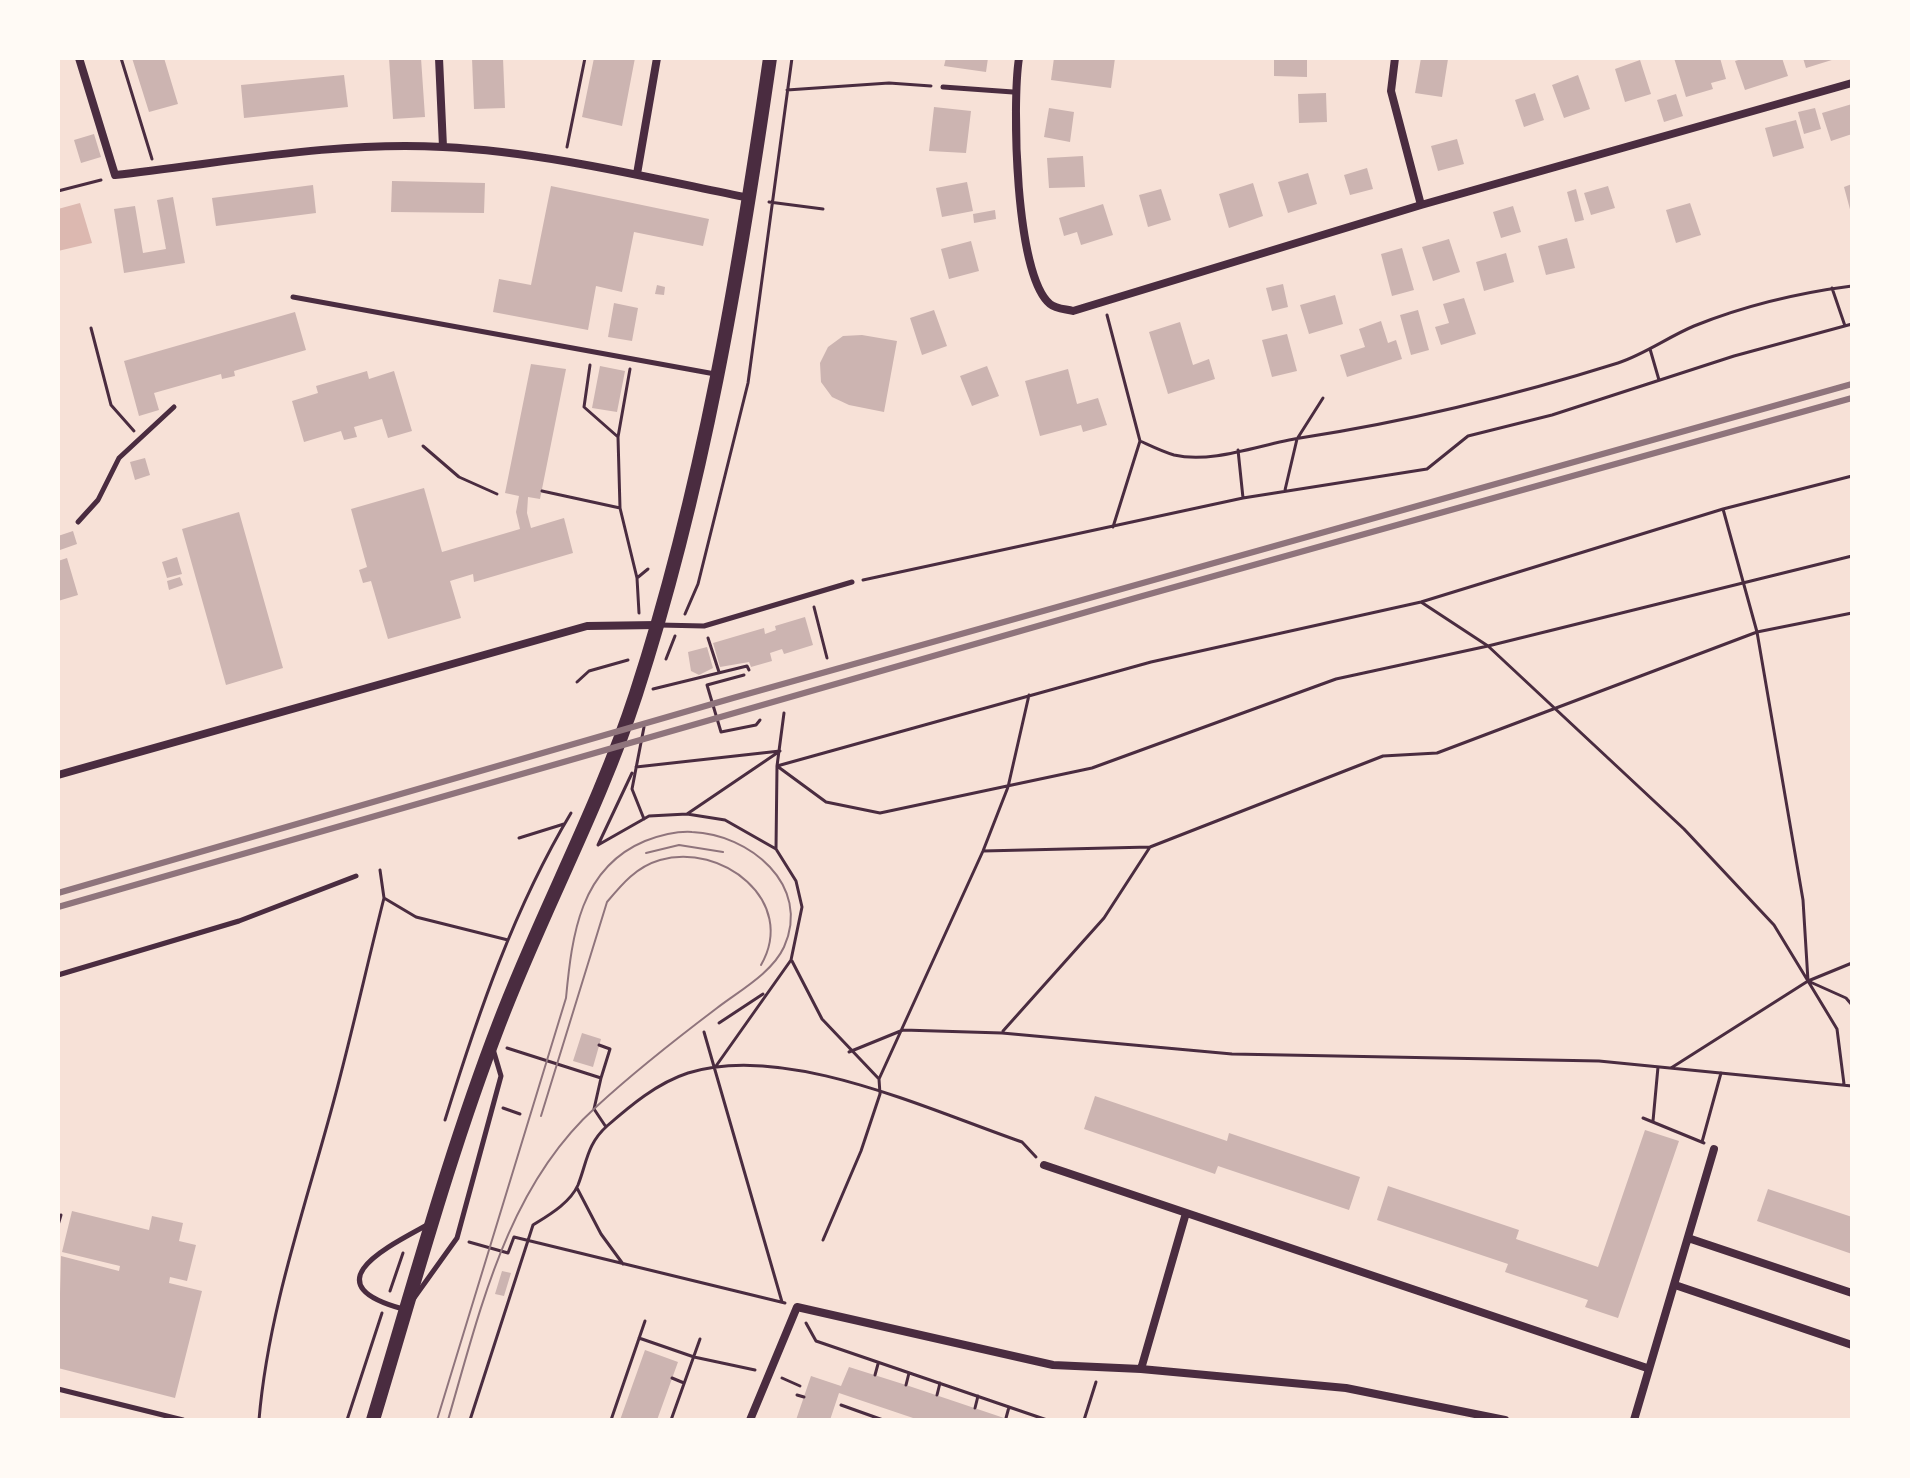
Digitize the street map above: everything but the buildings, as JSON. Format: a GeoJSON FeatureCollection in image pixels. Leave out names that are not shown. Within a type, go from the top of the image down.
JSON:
{"type":"FeatureCollection","features":[{"type":"Feature","properties":{"kind":"main road"},"geometry":{"type":"LineString","coordinates":[[373,1420],[432,1222],[492,1044],[563,870],[590,816],[636,695],[657,625],[720,375],[770,58]]}},
{"type":"Feature","properties":{"kind":"street"},"geometry":{"type":"LineString","coordinates":[[79,58],[115,175],[316,149],[443,147],[637,174],[750,198]]}},
{"type":"Feature","properties":{"kind":"street"},"geometry":{"type":"LineString","coordinates":[[439,58],[443,147]]}},
{"type":"Feature","properties":{"kind":"street"},"geometry":{"type":"LineString","coordinates":[[637,174],[657,58]]}},
{"type":"Feature","properties":{"kind":"street"},"geometry":{"type":"LineString","coordinates":[[1019,58],[1013,92],[1017,181],[1030,256],[1044,297],[1052,307],[1073,311],[1421,205],[1852,83]]}},
{"type":"Feature","properties":{"kind":"street"},"geometry":{"type":"LineString","coordinates":[[1395,58],[1391,91],[1421,205]]}},
{"type":"Feature","properties":{"kind":"street"},"geometry":{"type":"LineString","coordinates":[[58,775],[587,626],[657,625]]}},
{"type":"Feature","properties":{"kind":"street"},"geometry":{"type":"LineString","coordinates":[[1634,1420],[1714,1149]]}},
{"type":"Feature","properties":{"kind":"street"},"geometry":{"type":"LineString","coordinates":[[1044,1165],[1647,1368]]}},
{"type":"Feature","properties":{"kind":"street"},"geometry":{"type":"LineString","coordinates":[[1141,1369],[1186,1213]]}},
{"type":"Feature","properties":{"kind":"street"},"geometry":{"type":"LineString","coordinates":[[1688,1238],[1852,1293]]}},
{"type":"Feature","properties":{"kind":"street"},"geometry":{"type":"LineString","coordinates":[[1675,1285],[1852,1345]]}},
{"type":"Feature","properties":{"kind":"street"},"geometry":{"type":"LineString","coordinates":[[750,1420],[797,1307],[1053,1365],[1141,1369],[1346,1388],[1505,1420]]}},
{"type":"Feature","properties":{"kind":"lane"},"geometry":{"type":"LineString","coordinates":[[943,87],[1013,92]]}},
{"type":"Feature","properties":{"kind":"lane"},"geometry":{"type":"LineString","coordinates":[[293,297],[720,375]]}},
{"type":"Feature","properties":{"kind":"lane"},"geometry":{"type":"LineString","coordinates":[[78,522],[98,500],[119,458],[174,407]]}},
{"type":"Feature","properties":{"kind":"lane"},"geometry":{"type":"LineString","coordinates":[[657,625],[704,626],[852,582]]}},
{"type":"Feature","properties":{"kind":"lane"},"geometry":{"type":"LineString","coordinates":[[58,975],[239,921],[356,876]]}},
{"type":"Feature","properties":{"kind":"lane"},"geometry":{"type":"LineString","coordinates":[[432,1222],[373,1255],[363,1266],[361,1283],[366,1294],[378,1302],[406,1309],[457,1238],[501,1076],[492,1044]]}},
{"type":"Feature","properties":{"kind":"lane"},"geometry":{"type":"LineString","coordinates":[[58,1389],[183,1420]]}},
{"type":"Feature","properties":{"kind":"path"},"geometry":{"type":"LineString","coordinates":[[121,58],[155,170]]}},
{"type":"Feature","properties":{"kind":"path"},"geometry":{"type":"LineString","coordinates":[[564,163],[585,58]]}},
{"type":"Feature","properties":{"kind":"path"},"geometry":{"type":"LineString","coordinates":[[679,626],[698,584],[748,383],[792,58]]}},
{"type":"Feature","properties":{"kind":"path"},"geometry":{"type":"LineString","coordinates":[[787,90],[889,83],[943,87]]}},
{"type":"Feature","properties":{"kind":"path"},"geometry":{"type":"LineString","coordinates":[[58,191],[115,175]]}},
{"type":"Feature","properties":{"kind":"path"},"geometry":{"type":"LineString","coordinates":[[783,204],[823,209]]}},
{"type":"Feature","properties":{"kind":"path"},"geometry":{"type":"LineString","coordinates":[[1140,441],[1175,456],[1208,456],[1380,427],[1415,414],[1497,396],[1620,362],[1691,327],[1745,307],[1793,293],[1852,286]]}},
{"type":"Feature","properties":{"kind":"path"},"geometry":{"type":"LineString","coordinates":[[1832,288],[1845,326]]}},
{"type":"Feature","properties":{"kind":"path"},"geometry":{"type":"LineString","coordinates":[[1103,303],[1140,441],[1113,527]]}},
{"type":"Feature","properties":{"kind":"path"},"geometry":{"type":"LineString","coordinates":[[852,582],[1243,498],[1427,469],[1468,436],[1552,415],[1659,380],[1852,324]]}},
{"type":"Feature","properties":{"kind":"path"},"geometry":{"type":"LineString","coordinates":[[91,328],[111,405],[139,437]]}},
{"type":"Feature","properties":{"kind":"path"},"geometry":{"type":"LineString","coordinates":[[1650,349],[1659,380]]}},
{"type":"Feature","properties":{"kind":"path"},"geometry":{"type":"LineString","coordinates":[[592,351],[584,407],[618,437]]}},
{"type":"Feature","properties":{"kind":"path"},"geometry":{"type":"LineString","coordinates":[[632,358],[618,437],[620,508],[637,578],[639,607]]}},
{"type":"Feature","properties":{"kind":"path"},"geometry":{"type":"LineString","coordinates":[[1285,490],[1297,439],[1323,398]]}},
{"type":"Feature","properties":{"kind":"path"},"geometry":{"type":"LineString","coordinates":[[423,446],[459,477],[497,494]]}},
{"type":"Feature","properties":{"kind":"path"},"geometry":{"type":"LineString","coordinates":[[1238,450],[1243,498]]}},
{"type":"Feature","properties":{"kind":"path"},"geometry":{"type":"LineString","coordinates":[[777,766],[1029,695],[1283,630],[1421,602],[1723,509],[1852,476]]}},
{"type":"Feature","properties":{"kind":"path"},"geometry":{"type":"LineString","coordinates":[[542,491],[620,508]]}},
{"type":"Feature","properties":{"kind":"path"},"geometry":{"type":"LineString","coordinates":[[1723,509],[1757,632],[1803,900],[1808,981]]}},
{"type":"Feature","properties":{"kind":"path"},"geometry":{"type":"LineString","coordinates":[[777,766],[826,802],[880,813],[1092,768],[1336,679],[1746,585],[1852,556]]}},
{"type":"Feature","properties":{"kind":"path"},"geometry":{"type":"LineString","coordinates":[[637,578],[648,569]]}},
{"type":"Feature","properties":{"kind":"path"},"geometry":{"type":"LineString","coordinates":[[811,596],[827,658]]}},
{"type":"Feature","properties":{"kind":"path"},"geometry":{"type":"LineString","coordinates":[[1421,602],[1488,646],[1684,829],[1764,914],[1837,1029],[1844,1084]]}},
{"type":"Feature","properties":{"kind":"path"},"geometry":{"type":"LineString","coordinates":[[983,851],[1150,847],[1383,756],[1437,753],[1757,632],[1852,613]]}},
{"type":"Feature","properties":{"kind":"path"},"geometry":{"type":"LineString","coordinates":[[704,626],[719,674]]}},
{"type":"Feature","properties":{"kind":"path"},"geometry":{"type":"LineString","coordinates":[[577,682],[589,671],[629,660],[624,674]]}},
{"type":"Feature","properties":{"kind":"path"},"geometry":{"type":"LineString","coordinates":[[650,701],[653,689],[747,666],[749,670]]}},
{"type":"Feature","properties":{"kind":"path"},"geometry":{"type":"LineString","coordinates":[[744,675],[707,685],[721,732],[756,725],[760,720]]}},
{"type":"Feature","properties":{"kind":"path"},"geometry":{"type":"LineString","coordinates":[[823,1240],[861,1151],[880,1094],[879,1079],[983,851],[1008,787],[1029,695]]}},
{"type":"Feature","properties":{"kind":"path"},"geometry":{"type":"LineString","coordinates":[[776,849],[777,766],[784,713]]}},
{"type":"Feature","properties":{"kind":"path"},"geometry":{"type":"LineString","coordinates":[[644,819],[632,789],[645,724]]}},
{"type":"Feature","properties":{"kind":"path"},"geometry":{"type":"LineString","coordinates":[[635,767],[780,751]]}},
{"type":"Feature","properties":{"kind":"path"},"geometry":{"type":"LineString","coordinates":[[687,814],[780,751]]}},
{"type":"Feature","properties":{"kind":"path"},"geometry":{"type":"LineString","coordinates":[[635,767],[598,845],[644,819],[687,814],[725,820],[776,849],[796,881],[802,907],[791,960],[764,994],[741,1036],[716,1066]]}},
{"type":"Feature","properties":{"kind":"path"},"geometry":{"type":"LineString","coordinates":[[519,838],[564,824],[575,806]]}},
{"type":"Feature","properties":{"kind":"path"},"geometry":{"type":"LineString","coordinates":[[1002,1033],[1104,918],[1150,847]]}},
{"type":"Feature","properties":{"kind":"path"},"geometry":{"type":"LineString","coordinates":[[259,1420],[261,1388],[295,1237],[335,1098],[384,898],[380,870]]}},
{"type":"Feature","properties":{"kind":"path"},"geometry":{"type":"LineString","coordinates":[[384,898],[416,917],[508,940]]}},
{"type":"Feature","properties":{"kind":"path"},"geometry":{"type":"LineString","coordinates":[[791,960],[822,1019],[849,1052],[879,1079]]}},
{"type":"Feature","properties":{"kind":"path"},"geometry":{"type":"LineString","coordinates":[[1671,1068],[1808,981],[1852,963]]}},
{"type":"Feature","properties":{"kind":"path"},"geometry":{"type":"LineString","coordinates":[[1808,981],[1852,1005]]}},
{"type":"Feature","properties":{"kind":"path"},"geometry":{"type":"LineString","coordinates":[[719,1023],[764,994]]}},
{"type":"Feature","properties":{"kind":"path"},"geometry":{"type":"LineString","coordinates":[[849,1052],[903,1030],[1002,1033],[1232,1054],[1599,1061],[1852,1086]]}},
{"type":"Feature","properties":{"kind":"path"},"geometry":{"type":"LineString","coordinates":[[457,1238],[508,1253],[514,1237],[782,1302],[704,1032]]}},
{"type":"Feature","properties":{"kind":"path"},"geometry":{"type":"LineString","coordinates":[[492,1044],[601,1078]]}},
{"type":"Feature","properties":{"kind":"path"},"geometry":{"type":"LineString","coordinates":[[599,1045],[610,1049],[594,1109],[606,1127]]}},
{"type":"Feature","properties":{"kind":"path"},"geometry":{"type":"LineString","coordinates":[[470,1420],[533,1225],[559,1208],[577,1188],[589,1146],[606,1127],[664,1084],[716,1066],[777,1066],[830,1077],[1022,1142],[1044,1165]]}},
{"type":"Feature","properties":{"kind":"path"},"geometry":{"type":"LineString","coordinates":[[1653,1121],[1658,1067]]}},
{"type":"Feature","properties":{"kind":"path"},"geometry":{"type":"LineString","coordinates":[[1702,1142],[1721,1072]]}},
{"type":"Feature","properties":{"kind":"path"},"geometry":{"type":"LineString","coordinates":[[1643,1118],[1714,1149]]}},
{"type":"Feature","properties":{"kind":"path"},"geometry":{"type":"LineString","coordinates":[[577,1188],[601,1234],[623,1264]]}},
{"type":"Feature","properties":{"kind":"path"},"geometry":{"type":"LineString","coordinates":[[58,1225],[61,1215]]}},
{"type":"Feature","properties":{"kind":"path"},"geometry":{"type":"LineString","coordinates":[[611,1420],[645,1321]]}},
{"type":"Feature","properties":{"kind":"path"},"geometry":{"type":"LineString","coordinates":[[639,1338],[694,1357],[770,1373],[800,1386]]}},
{"type":"Feature","properties":{"kind":"path"},"geometry":{"type":"LineString","coordinates":[[671,1420],[700,1339]]}},
{"type":"Feature","properties":{"kind":"path"},"geometry":{"type":"LineString","coordinates":[[816,1341],[1045,1420]]}},
{"type":"Feature","properties":{"kind":"path"},"geometry":{"type":"LineString","coordinates":[[875,1375],[878,1362]]}},
{"type":"Feature","properties":{"kind":"path"},"geometry":{"type":"LineString","coordinates":[[1084,1420],[1101,1367]]}},
{"type":"Feature","properties":{"kind":"path"},"geometry":{"type":"LineString","coordinates":[[906,1385],[909,1373]]}},
{"type":"Feature","properties":{"kind":"path"},"geometry":{"type":"LineString","coordinates":[[672,1378],[684,1383]]}},
{"type":"Feature","properties":{"kind":"path"},"geometry":{"type":"LineString","coordinates":[[937,1395],[940,1383]]}},
{"type":"Feature","properties":{"kind":"path"},"geometry":{"type":"LineString","coordinates":[[797,1395],[804,1397]]}},
{"type":"Feature","properties":{"kind":"path"},"geometry":{"type":"LineString","coordinates":[[975,1408],[978,1396]]}},
{"type":"Feature","properties":{"kind":"path"},"geometry":{"type":"LineString","coordinates":[[841,1405],[883,1420]]}},
{"type":"Feature","properties":{"kind":"path"},"geometry":{"type":"LineString","coordinates":[[1006,1418],[1009,1407]]}},
{"type":"Feature","properties":{"kind":"shaded area"},"geometry":{"type":"Polygon","coordinates":[[[80,203],[92,243],[58,251],[58,209],[80,203]]]}},
{"type":"Feature","properties":{"kind":"tram line"},"geometry":{"type":"LineString","coordinates":[[437,1420],[566,998],[576,928],[593,886],[606,868],[623,853],[657,837],[692,832],[734,842],[754,853],[770,867],[782,884],[789,903],[790,924],[784,947],[763,973],[596,1107],[565,1139],[540,1174],[518,1212],[485,1294],[448,1420]]}},
{"type":"Feature","properties":{"kind":"tram line"},"geometry":{"type":"LineString","coordinates":[[646,853],[679,845],[723,852]]}},
{"type":"Feature","properties":{"kind":"tram line"},"geometry":{"type":"LineString","coordinates":[[541,1116],[607,902],[637,872],[660,860],[683,857],[707,860],[729,868],[747,882],[761,899],[769,919],[770,941],[761,965]]}},
{"type":"Feature","properties":{"kind":"railway"},"geometry":{"type":"LineString","coordinates":[[58,893],[733,698],[1852,384]]}},
{"type":"Feature","properties":{"kind":"railway"},"geometry":{"type":"LineString","coordinates":[[58,907],[1139,597],[1852,398]]}}]}
